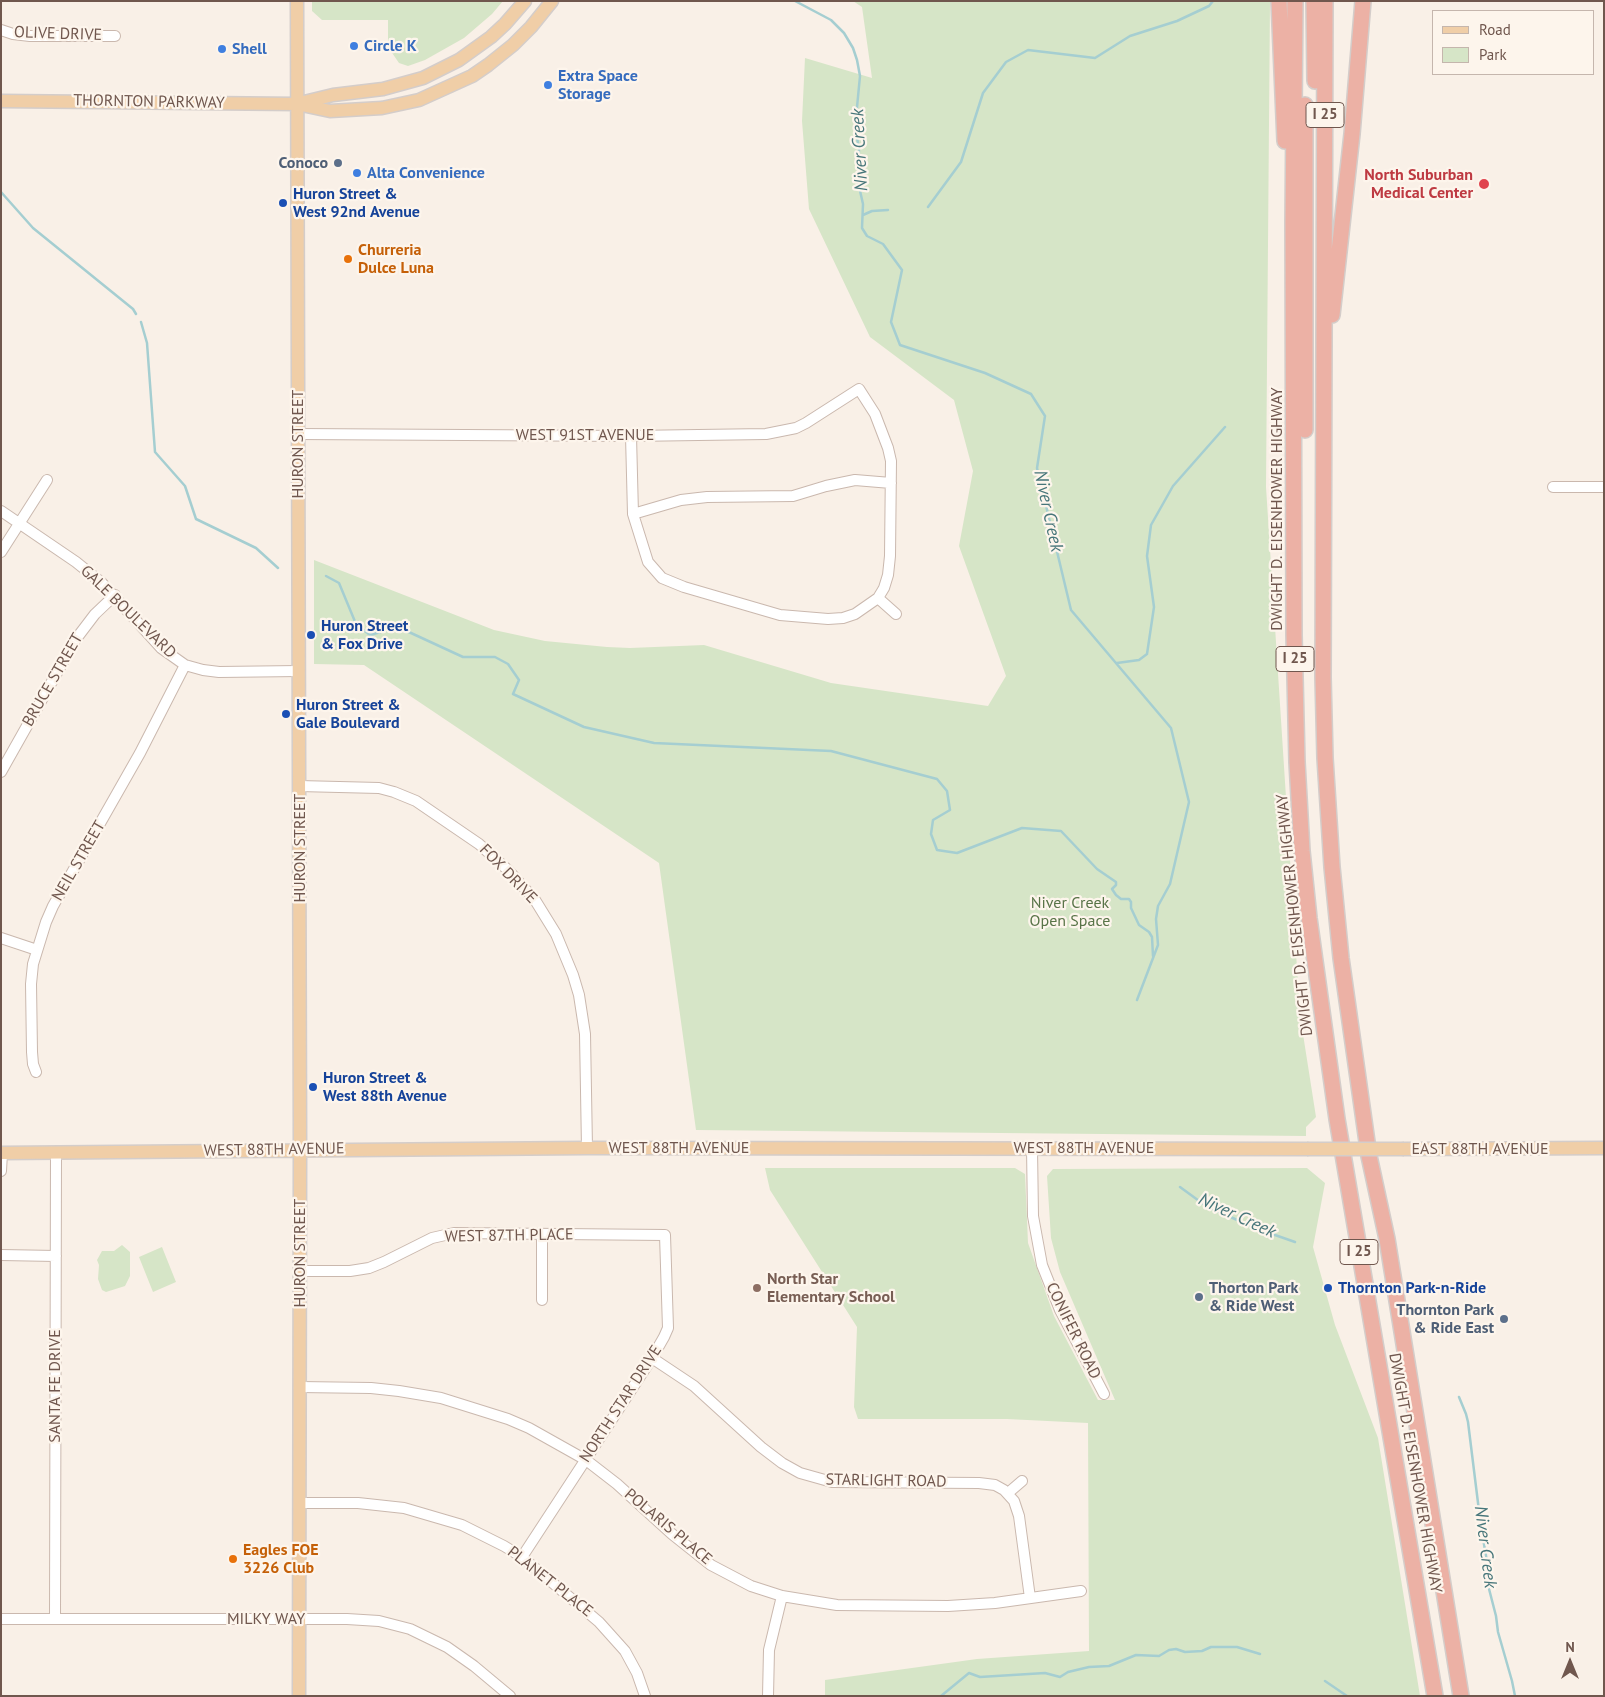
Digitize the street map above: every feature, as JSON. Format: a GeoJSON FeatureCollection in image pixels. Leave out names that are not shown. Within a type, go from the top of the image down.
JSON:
{"type":"FeatureCollection","features":[{"type":"Feature","properties":{"kind":"highway"},"geometry":{"type":"LineString","coordinates":[[1280,1],[1286,197],[1293,222]]}},
{"type":"Feature","properties":{"kind":"highway","name":"DWIGHT D. EISENHOWER HIGHWAY"},"geometry":{"type":"LineString","coordinates":[[1295,1],[1293,222],[1296,738],[1302,851],[1339,1129],[1435,1696]]}},
{"type":"Feature","properties":{"kind":"highway"},"geometry":{"type":"LineString","coordinates":[[1305,1],[1304,670],[1307,786],[1318,918],[1314,952]]}},
{"type":"Feature","properties":{"kind":"highway"},"geometry":{"type":"LineString","coordinates":[[1314,1],[1317,156],[1325,229]]}},
{"type":"Feature","properties":{"kind":"highway","name":"DWIGHT D. EISENHOWER HIGHWAY"},"geometry":{"type":"LineString","coordinates":[[1325,1],[1323,677],[1327,811],[1363,1153],[1387,1239],[1461,1696]]}},
{"type":"Feature","properties":{"kind":"highway"},"geometry":{"type":"LineString","coordinates":[[1324,419],[1363,1]]}},
{"type":"Feature","properties":{"kind":"highway"},"geometry":{"type":"LineString","coordinates":[[1363,1153],[1452,1696]]}},
{"type":"Feature","properties":{"kind":"main road","name":"HURON STREET"},"geometry":{"type":"LineString","coordinates":[[297,1],[300,1150],[299,1696]]}},
{"type":"Feature","properties":{"kind":"main road","name":"THORNTON PARKWAY"},"geometry":{"type":"LineString","coordinates":[[298,104],[333,95],[393,87],[424,78],[459,60],[491,37],[525,1]]}},
{"type":"Feature","properties":{"kind":"main road","name":"THORNTON PARKWAY"},"geometry":{"type":"LineString","coordinates":[[1,101],[298,104],[330,111],[377,109],[419,100],[454,85],[488,65],[519,39],[552,1]]}},
{"type":"Feature","properties":{"kind":"main road","name":"WEST 88TH AVENUE"},"geometry":{"type":"LineString","coordinates":[[2,1153],[587,1148],[1032,1148],[1307,1149],[1363,1153]]}},
{"type":"Feature","properties":{"kind":"main road","name":"EAST 88TH AVENUE"},"geometry":{"type":"LineString","coordinates":[[1363,1153],[1404,1149],[1604,1148]]}},
{"type":"Feature","properties":{"kind":"street","name":"OLIVE DRIVE"},"geometry":{"type":"LineString","coordinates":[[1,30],[12,34],[30,36],[115,36]]}},
{"type":"Feature","properties":{"kind":"street","name":"WEST 91ST AVENUE"},"geometry":{"type":"LineString","coordinates":[[298,434],[631,436],[778,433],[806,423],[859,389],[875,414],[888,448],[891,461],[891,483]]}},
{"type":"Feature","properties":{"kind":"street"},"geometry":{"type":"LineString","coordinates":[[631,436],[633,514],[646,558],[652,568],[667,581],[780,615],[828,619],[843,618],[855,614],[878,598],[884,588],[888,575],[891,483],[855,480],[826,486],[794,496],[707,497],[681,500],[633,514]]}},
{"type":"Feature","properties":{"kind":"street"},"geometry":{"type":"LineString","coordinates":[[1,552],[47,480]]}},
{"type":"Feature","properties":{"kind":"street"},"geometry":{"type":"LineString","coordinates":[[1553,487],[1604,487]]}},
{"type":"Feature","properties":{"kind":"street","name":"GALE BOULEVARD"},"geometry":{"type":"LineString","coordinates":[[1,511],[76,562],[115,595],[162,648],[185,664],[203,670],[219,672],[299,672]]}},
{"type":"Feature","properties":{"kind":"street","name":"BRUCE STREET"},"geometry":{"type":"LineString","coordinates":[[1,772],[76,638],[95,614],[115,595]]}},
{"type":"Feature","properties":{"kind":"street"},"geometry":{"type":"LineString","coordinates":[[878,598],[896,614]]}},
{"type":"Feature","properties":{"kind":"street","name":"NEIL STREET"},"geometry":{"type":"LineString","coordinates":[[36,1072],[32,1052],[31,984],[37,950],[53,906],[140,753],[185,664]]}},
{"type":"Feature","properties":{"kind":"street","name":"FOX DRIVE"},"geometry":{"type":"LineString","coordinates":[[299,786],[379,788],[416,801],[480,844],[509,871],[535,900],[556,934],[580,994],[585,1034],[587,1148]]}},
{"type":"Feature","properties":{"kind":"street"},"geometry":{"type":"LineString","coordinates":[[1,938],[37,950]]}},
{"type":"Feature","properties":{"kind":"street","name":"CONIFER ROAD"},"geometry":{"type":"LineString","coordinates":[[1032,1148],[1033,1216],[1042,1265],[1060,1310],[1104,1394]]}},
{"type":"Feature","properties":{"kind":"street","name":"SANTA FE DRIVE"},"geometry":{"type":"LineString","coordinates":[[55,1619],[56,1152]]}},
{"type":"Feature","properties":{"kind":"street"},"geometry":{"type":"LineString","coordinates":[[1,1171],[2,1153]]}},
{"type":"Feature","properties":{"kind":"street","name":"WEST 87TH PLACE"},"geometry":{"type":"LineString","coordinates":[[300,1271],[350,1271],[369,1268],[432,1238],[454,1234],[665,1235]]}},
{"type":"Feature","properties":{"kind":"street"},"geometry":{"type":"LineString","coordinates":[[542,1234],[542,1300]]}},
{"type":"Feature","properties":{"kind":"street","name":"NORTH STAR DRIVE"},"geometry":{"type":"LineString","coordinates":[[522,1557],[652,1358],[668,1328],[665,1235]]}},
{"type":"Feature","properties":{"kind":"street"},"geometry":{"type":"LineString","coordinates":[[1,1255],[56,1256]]}},
{"type":"Feature","properties":{"kind":"street","name":"STARLIGHT ROAD"},"geometry":{"type":"LineString","coordinates":[[652,1358],[694,1386],[761,1447],[782,1463],[800,1473],[832,1482],[987,1484],[1008,1493]]}},
{"type":"Feature","properties":{"kind":"street","name":"POLARIS PLACE"},"geometry":{"type":"LineString","coordinates":[[300,1387],[371,1388],[441,1398],[508,1419],[529,1428],[586,1460],[617,1484],[672,1534],[711,1565],[751,1586],[782,1596],[818,1603],[858,1606],[971,1605],[1081,1591]]}},
{"type":"Feature","properties":{"kind":"street"},"geometry":{"type":"LineString","coordinates":[[1022,1481],[1008,1493],[1014,1501],[1019,1516],[1030,1598]]}},
{"type":"Feature","properties":{"kind":"street","name":"PLANET PLACE"},"geometry":{"type":"LineString","coordinates":[[300,1503],[358,1502],[404,1508],[462,1525],[481,1534],[522,1557],[599,1622],[625,1651],[637,1673],[646,1696]]}},
{"type":"Feature","properties":{"kind":"street"},"geometry":{"type":"LineString","coordinates":[[768,1696],[769,1650],[782,1596]]}},
{"type":"Feature","properties":{"kind":"street","name":"MILKY WAY"},"geometry":{"type":"LineString","coordinates":[[1,1619],[347,1619],[379,1622],[410,1629],[447,1646],[510,1696]]}},
{"type":"Feature","properties":{"kind":"green space"},"geometry":{"type":"Polygon","coordinates":[[[312,1],[503,1],[492,14],[464,38],[425,60],[408,66],[399,63],[388,47],[388,20],[322,20],[312,11],[312,1]]]}},
{"type":"Feature","properties":{"kind":"green space","name":"Niver Creek Open Space"},"geometry":{"type":"Polygon","coordinates":[[[853,1],[1270,1],[1266,487],[1300,1015],[1316,1117],[1306,1127],[1306,1136],[696,1130],[659,863],[364,665],[314,664],[314,560],[494,630],[545,641],[607,647],[704,645],[831,683],[988,706],[1006,676],[959,546],[973,471],[954,400],[870,337],[809,209],[802,121],[805,58],[872,78],[862,7],[853,1]]]}},
{"type":"Feature","properties":{"kind":"green space"},"geometry":{"type":"Polygon","coordinates":[[[765,1168],[1015,1168],[1025,1174],[1028,1243],[1054,1316],[1098,1400],[1115,1400],[1060,1272],[1051,1238],[1047,1176],[1053,1169],[1307,1168],[1325,1183],[1313,1247],[1335,1325],[1378,1438],[1420,1696],[825,1696],[825,1680],[977,1659],[1089,1651],[1088,1423],[1007,1419],[858,1419],[854,1407],[857,1327],[770,1190],[765,1168]]]}},
{"type":"Feature","properties":{"kind":"green space"},"geometry":{"type":"Polygon","coordinates":[[[122,1245],[130,1252],[130,1276],[125,1286],[106,1292],[102,1290],[98,1279],[99,1265],[97,1260],[102,1251],[114,1251],[122,1245]]]}},
{"type":"Feature","properties":{"kind":"green space"},"geometry":{"type":"Polygon","coordinates":[[[162,1247],[176,1282],[153,1292],[139,1257],[162,1247]]]}},
{"type":"Feature","properties":{"kind":"waterway","name":"Niver Creek"},"geometry":{"type":"LineString","coordinates":[[795,1],[831,20],[844,33],[853,48],[857,60],[860,76],[855,128],[859,148],[858,182],[863,204],[862,228],[867,236],[883,244],[902,270],[891,322],[900,345],[985,373],[1031,394],[1045,416],[1037,468],[1071,610],[1171,728],[1189,802],[1170,884],[1158,906],[1156,919],[1158,945],[1137,1000]]}},
{"type":"Feature","properties":{"kind":"waterway"},"geometry":{"type":"LineString","coordinates":[[928,207],[961,162],[983,93],[1006,62],[1028,50],[1095,58],[1130,36],[1177,21],[1209,6],[1213,1]]}},
{"type":"Feature","properties":{"kind":"waterway"},"geometry":{"type":"LineString","coordinates":[[1,192],[33,228],[133,309],[136,314]]}},
{"type":"Feature","properties":{"kind":"waterway"},"geometry":{"type":"LineString","coordinates":[[863,215],[872,211],[888,210]]}},
{"type":"Feature","properties":{"kind":"waterway"},"geometry":{"type":"LineString","coordinates":[[141,322],[147,343],[155,452],[185,486],[196,519],[256,548],[278,568]]}},
{"type":"Feature","properties":{"kind":"waterway"},"geometry":{"type":"LineString","coordinates":[[1117,663],[1139,660],[1147,654],[1154,607],[1147,556],[1151,525],[1173,486],[1225,427]]}},
{"type":"Feature","properties":{"kind":"waterway"},"geometry":{"type":"LineString","coordinates":[[326,576],[339,583],[356,624],[370,635],[398,627],[463,657],[495,657],[508,664],[519,680],[513,694],[584,727],[654,743],[831,751],[937,779],[947,791],[950,810],[933,820],[931,834],[937,850],[957,853],[1022,828],[1061,831],[1097,869],[1116,882],[1112,889],[1116,895],[1121,899],[1129,899],[1139,925],[1149,932],[1152,937],[1153,956]]}},
{"type":"Feature","properties":{"kind":"waterway","name":"Niver Creek"},"geometry":{"type":"LineString","coordinates":[[1180,1187],[1206,1206],[1255,1228],[1295,1242]]}},
{"type":"Feature","properties":{"kind":"waterway","name":"Niver Creek"},"geometry":{"type":"LineString","coordinates":[[1459,1397],[1468,1422],[1481,1527],[1489,1573],[1488,1585],[1515,1696]]}},
{"type":"Feature","properties":{"kind":"waterway"},"geometry":{"type":"LineString","coordinates":[[941,1696],[969,1673],[980,1677],[1045,1673],[1060,1677],[1068,1672],[1089,1667],[1109,1666],[1136,1655],[1159,1656],[1169,1650],[1176,1649],[1185,1652],[1202,1651],[1211,1647],[1237,1647],[1260,1654]]}},
{"type":"Feature","properties":{"kind":"waterway"},"geometry":{"type":"LineString","coordinates":[[1325,1681],[1347,1696]]}},
{"type":"Feature","properties":{"kind":"place","name":"Circle K"},"geometry":{"type":"Point","coordinates":[354,46]}},
{"type":"Feature","properties":{"kind":"place","name":"Shell"},"geometry":{"type":"Point","coordinates":[222,49]}},
{"type":"Feature","properties":{"kind":"place","name":"Extra Space Storage"},"geometry":{"type":"Point","coordinates":[548,85]}},
{"type":"Feature","properties":{"kind":"place","name":"Conoco"},"geometry":{"type":"Point","coordinates":[338,163]}},
{"type":"Feature","properties":{"kind":"place","name":"Alta Convenience"},"geometry":{"type":"Point","coordinates":[357,173]}},
{"type":"Feature","properties":{"kind":"place","name":"North Suburban Medical Center"},"geometry":{"type":"Point","coordinates":[1484,184]}},
{"type":"Feature","properties":{"kind":"place","name":"Huron Street & West 92nd Avenue"},"geometry":{"type":"Point","coordinates":[283,203]}},
{"type":"Feature","properties":{"kind":"place","name":"Churreria Dulce Luna"},"geometry":{"type":"Point","coordinates":[348,259]}},
{"type":"Feature","properties":{"kind":"place","name":"Huron Street & Fox Drive"},"geometry":{"type":"Point","coordinates":[311,635]}},
{"type":"Feature","properties":{"kind":"place","name":"Huron Street & Gale Boulevard"},"geometry":{"type":"Point","coordinates":[286,714]}},
{"type":"Feature","properties":{"kind":"place","name":"Huron Street & West 88th Avenue"},"geometry":{"type":"Point","coordinates":[313,1087]}},
{"type":"Feature","properties":{"kind":"place","name":"North Star Elementary School"},"geometry":{"type":"Point","coordinates":[757,1288]}},
{"type":"Feature","properties":{"kind":"place","name":"Thornton Park-n-Ride"},"geometry":{"type":"Point","coordinates":[1328,1288]}},
{"type":"Feature","properties":{"kind":"place","name":"Thorton Park & Ride West"},"geometry":{"type":"Point","coordinates":[1199,1297]}},
{"type":"Feature","properties":{"kind":"place","name":"Thornton Park & Ride East"},"geometry":{"type":"Point","coordinates":[1504,1319]}},
{"type":"Feature","properties":{"kind":"place","name":"Eagles FOE 3226 Club"},"geometry":{"type":"Point","coordinates":[233,1559]}}]}
